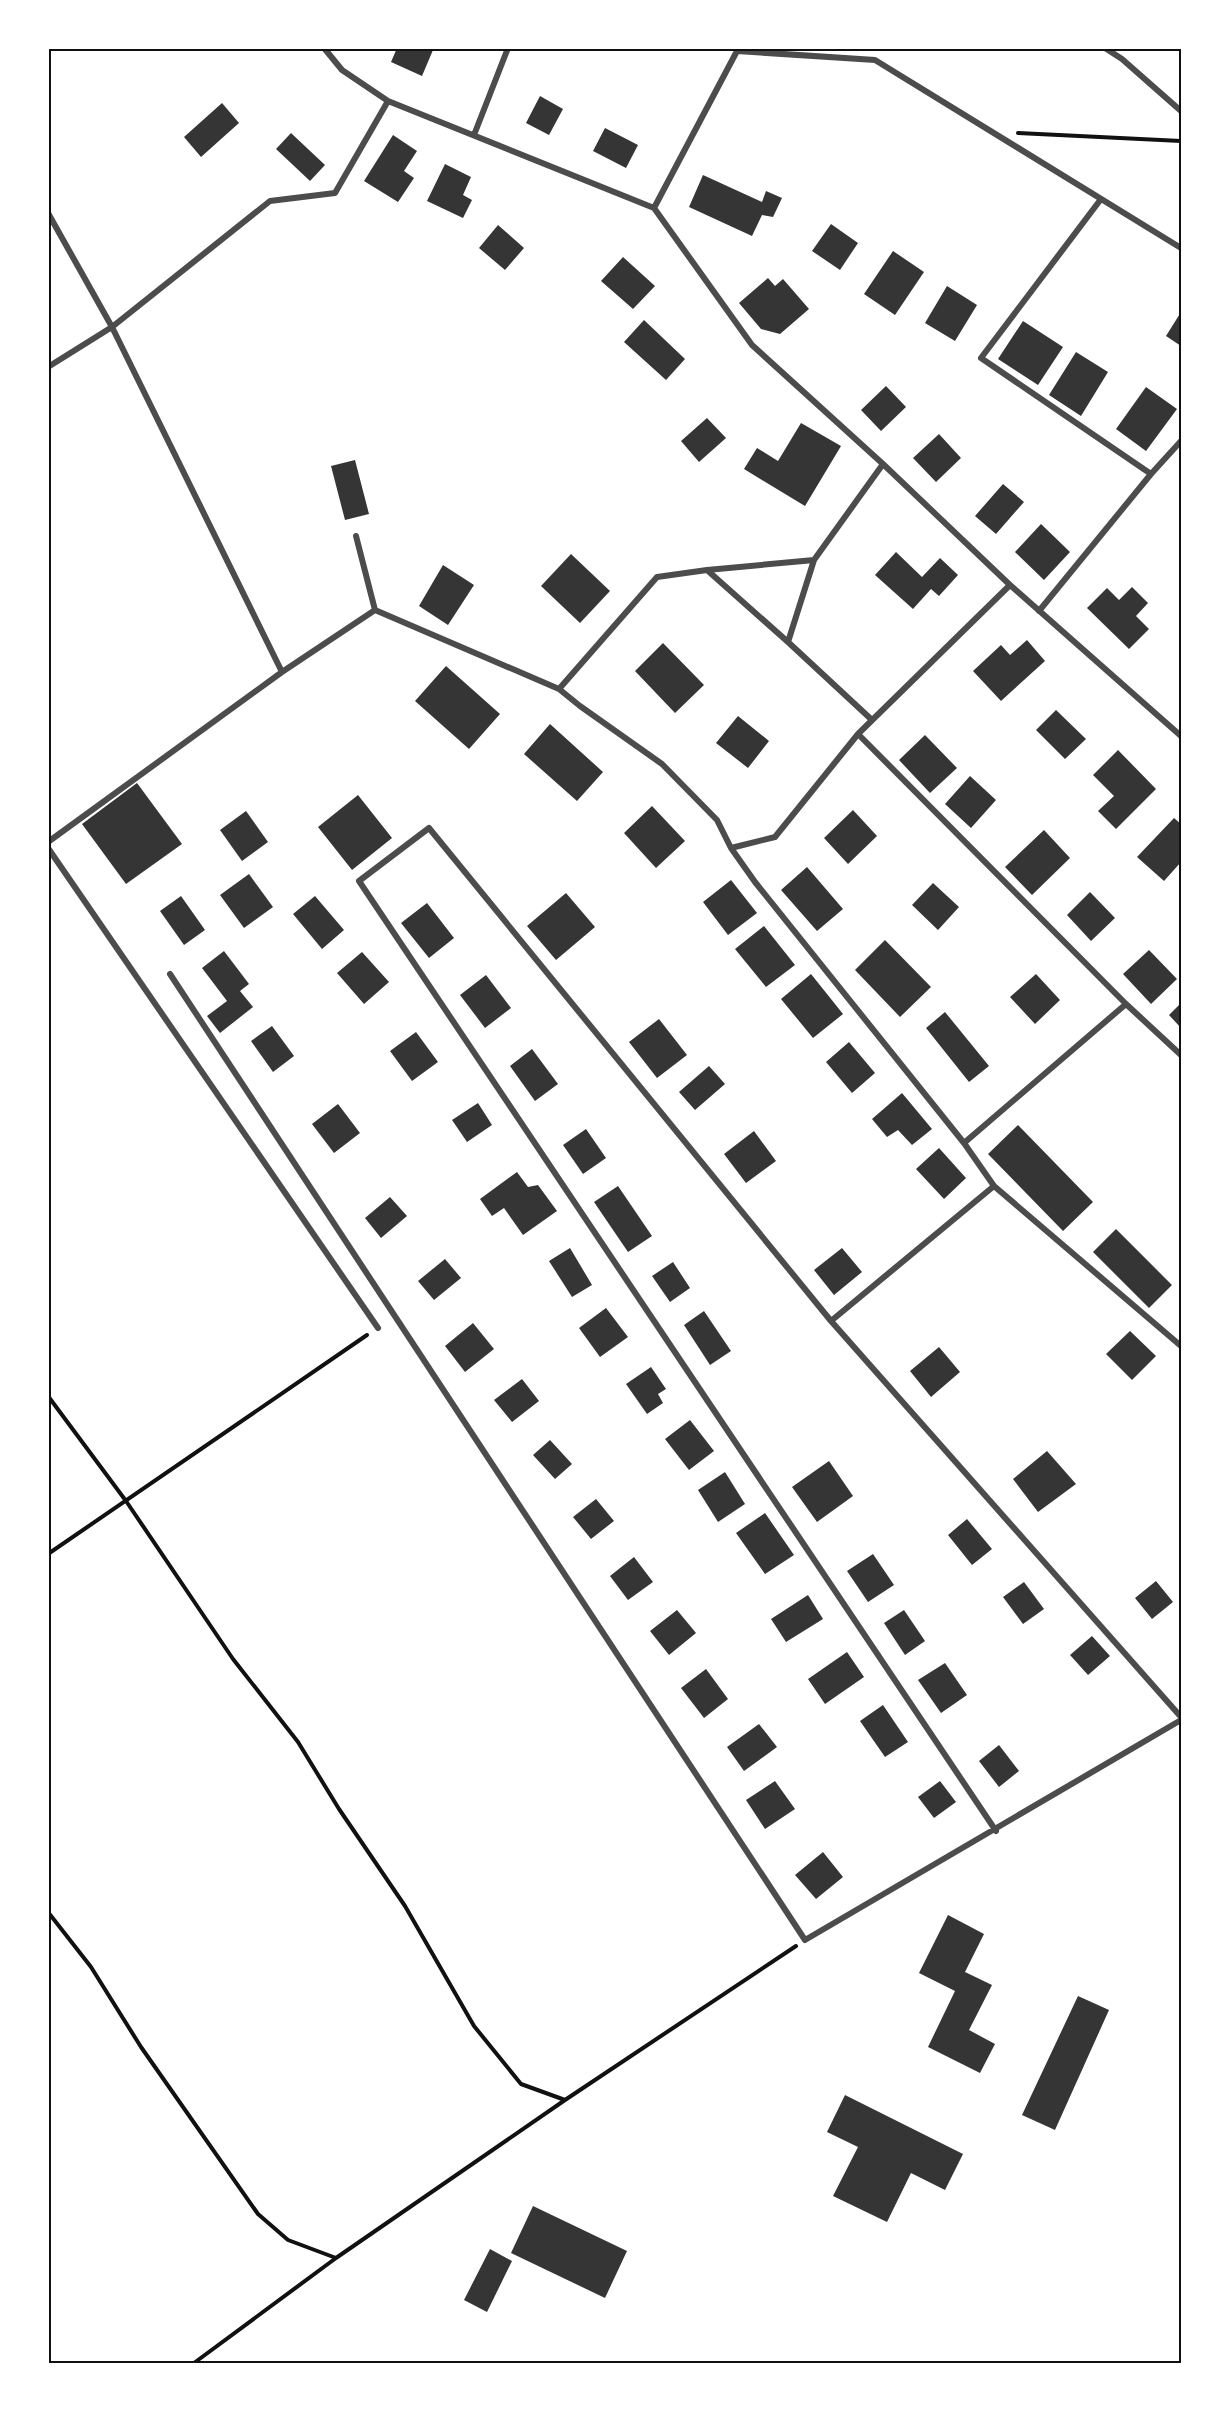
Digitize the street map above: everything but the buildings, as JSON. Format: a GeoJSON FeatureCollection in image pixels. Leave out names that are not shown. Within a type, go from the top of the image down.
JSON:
{"type":"FeatureCollection","features":[{"type":"Feature","properties":{"kind":"street"},"geometry":{"type":"LineString","coordinates":[[324,48],[342,70],[388,101],[654,208],[752,345],[883,464],[1010,585],[1181,736]]}},
{"type":"Feature","properties":{"kind":"street"},"geometry":{"type":"LineString","coordinates":[[474,135],[508,48]]}},
{"type":"Feature","properties":{"kind":"street"},"geometry":{"type":"LineString","coordinates":[[1105,48],[1122,59],[1181,111]]}},
{"type":"Feature","properties":{"kind":"street"},"geometry":{"type":"LineString","coordinates":[[654,208],[737,51],[875,60],[1181,248]]}},
{"type":"Feature","properties":{"kind":"street"},"geometry":{"type":"LineString","coordinates":[[48,367],[112,327],[270,201],[335,193],[388,101]]}},
{"type":"Feature","properties":{"kind":"street"},"geometry":{"type":"LineString","coordinates":[[1101,199],[981,358],[1151,474]]}},
{"type":"Feature","properties":{"kind":"street"},"geometry":{"type":"LineString","coordinates":[[48,213],[112,327],[282,672]]}},
{"type":"Feature","properties":{"kind":"street"},"geometry":{"type":"LineString","coordinates":[[1039,611],[1151,474],[1181,441]]}},
{"type":"Feature","properties":{"kind":"street"},"geometry":{"type":"LineString","coordinates":[[788,642],[814,560],[883,464]]}},
{"type":"Feature","properties":{"kind":"street"},"geometry":{"type":"LineString","coordinates":[[356,536],[375,610]]}},
{"type":"Feature","properties":{"kind":"street"},"geometry":{"type":"LineString","coordinates":[[559,689],[657,577],[814,560]]}},
{"type":"Feature","properties":{"kind":"street"},"geometry":{"type":"LineString","coordinates":[[707,570],[872,720]]}},
{"type":"Feature","properties":{"kind":"street"},"geometry":{"type":"LineString","coordinates":[[731,848],[775,837],[858,734],[1010,585]]}},
{"type":"Feature","properties":{"kind":"street"},"geometry":{"type":"LineString","coordinates":[[48,842],[282,672],[375,610]]}},
{"type":"Feature","properties":{"kind":"street"},"geometry":{"type":"LineString","coordinates":[[375,610],[559,689],[662,764],[717,820],[731,848],[755,882],[964,1143],[994,1186],[1181,1346]]}},
{"type":"Feature","properties":{"kind":"street"},"geometry":{"type":"LineString","coordinates":[[858,734],[1126,1004],[1181,1055]]}},
{"type":"Feature","properties":{"kind":"street"},"geometry":{"type":"LineString","coordinates":[[170,974],[805,1940],[996,1831],[1181,1718],[831,1321],[429,828],[359,881],[996,1831]]}},
{"type":"Feature","properties":{"kind":"street"},"geometry":{"type":"LineString","coordinates":[[48,848],[378,1328]]}},
{"type":"Feature","properties":{"kind":"street"},"geometry":{"type":"LineString","coordinates":[[964,1143],[1126,1004]]}},
{"type":"Feature","properties":{"kind":"street"},"geometry":{"type":"LineString","coordinates":[[831,1321],[994,1186]]}},
{"type":"Feature","properties":{"kind":"path"},"geometry":{"type":"LineString","coordinates":[[990,131],[1181,141]]}},
{"type":"Feature","properties":{"kind":"path"},"geometry":{"type":"LineString","coordinates":[[48,1554],[378,1328]]}},
{"type":"Feature","properties":{"kind":"path"},"geometry":{"type":"LineString","coordinates":[[48,1396],[126,1501],[233,1659],[298,1742],[339,1809],[405,1906],[474,2026],[521,2084],[566,2100]]}},
{"type":"Feature","properties":{"kind":"path"},"geometry":{"type":"LineString","coordinates":[[48,1912],[91,1967],[141,2047],[258,2214],[288,2240],[336,2258]]}},
{"type":"Feature","properties":{"kind":"path"},"geometry":{"type":"LineString","coordinates":[[194,2363],[336,2258],[805,1940]]}}]}
